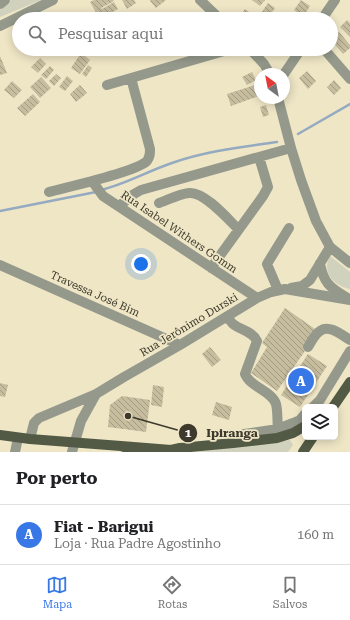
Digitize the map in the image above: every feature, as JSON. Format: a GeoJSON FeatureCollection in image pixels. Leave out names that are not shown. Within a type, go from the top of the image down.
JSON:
{"type":"FeatureCollection","features":[{"type":"Feature","properties":{"kind":"main road"},"geometry":{"type":"LineString","coordinates":[[334,404],[350,382]]}},
{"type":"Feature","properties":{"kind":"main road"},"geometry":{"type":"LineString","coordinates":[[0,435],[73,447],[121,446],[172,451],[180,448],[286,436],[302,428]]}},
{"type":"Feature","properties":{"kind":"main road"},"geometry":{"type":"LineString","coordinates":[[302,452],[311,440]]}},
{"type":"Feature","properties":{"kind":"main road"},"geometry":{"type":"LineString","coordinates":[[121,446],[141,452]]}},
{"type":"Feature","properties":{"kind":"street"},"geometry":{"type":"LineString","coordinates":[[0,4],[5,0]]}},
{"type":"Feature","properties":{"kind":"street"},"geometry":{"type":"LineString","coordinates":[[29,12],[53,0]]}},
{"type":"Feature","properties":{"kind":"street"},"geometry":{"type":"LineString","coordinates":[[200,0],[213,12]]}},
{"type":"Feature","properties":{"kind":"street"},"geometry":{"type":"LineString","coordinates":[[327,12],[335,0]]}},
{"type":"Feature","properties":{"kind":"street"},"geometry":{"type":"LineString","coordinates":[[0,26],[12,20]]}},
{"type":"Feature","properties":{"kind":"street"},"geometry":{"type":"LineString","coordinates":[[107,85],[207,56]]}},
{"type":"Feature","properties":{"kind":"street"},"geometry":{"type":"LineString","coordinates":[[257,56],[266,68]]}},
{"type":"Feature","properties":{"kind":"street"},"geometry":{"type":"LineString","coordinates":[[288,68],[296,56]]}},
{"type":"Feature","properties":{"kind":"street"},"geometry":{"type":"LineString","coordinates":[[330,56],[350,79]]}},
{"type":"Feature","properties":{"kind":"street"},"geometry":{"type":"LineString","coordinates":[[49,192],[94,183],[134,168],[148,160],[150,149],[132,78]]}},
{"type":"Feature","properties":{"kind":"street"},"geometry":{"type":"LineString","coordinates":[[280,104],[291,148],[307,199],[330,247],[350,263]]}},
{"type":"Feature","properties":{"kind":"street"},"geometry":{"type":"LineString","coordinates":[[118,206],[141,190],[291,148]]}},
{"type":"Feature","properties":{"kind":"street"},"geometry":{"type":"LineString","coordinates":[[211,268],[268,187],[259,157]]}},
{"type":"Feature","properties":{"kind":"street","name":"Rua Isabel Withers Gomm"},"geometry":{"type":"LineString","coordinates":[[94,183],[103,196],[256,298]]}},
{"type":"Feature","properties":{"kind":"street"},"geometry":{"type":"LineString","coordinates":[[159,203],[189,193],[198,194],[209,202],[238,229]]}},
{"type":"Feature","properties":{"kind":"street"},"geometry":{"type":"LineString","coordinates":[[289,228],[267,264],[282,289],[306,284],[330,247]]}},
{"type":"Feature","properties":{"kind":"street"},"geometry":{"type":"LineString","coordinates":[[320,263],[323,275],[330,287],[350,300]]}},
{"type":"Feature","properties":{"kind":"street","name":"Travessa José Bim"},"geometry":{"type":"LineString","coordinates":[[0,264],[180,345]]}},
{"type":"Feature","properties":{"kind":"street","name":"Rua Jerônimo Durski"},"geometry":{"type":"LineString","coordinates":[[73,447],[83,417],[96,394],[227,317],[256,298],[282,289],[350,300]]}},
{"type":"Feature","properties":{"kind":"street"},"geometry":{"type":"LineString","coordinates":[[227,317],[234,325],[253,336],[257,341],[244,374],[249,382],[269,395],[276,403],[278,429]]}},
{"type":"Feature","properties":{"kind":"street"},"geometry":{"type":"LineString","coordinates":[[308,347],[319,331],[324,329],[337,332],[350,340]]}},
{"type":"Feature","properties":{"kind":"street"},"geometry":{"type":"LineString","coordinates":[[316,404],[320,400],[350,351]]}},
{"type":"Feature","properties":{"kind":"street"},"geometry":{"type":"LineString","coordinates":[[30,439],[34,423],[39,418],[96,394]]}},
{"type":"Feature","properties":{"kind":"street"},"geometry":{"type":"LineString","coordinates":[[233,443],[244,434],[278,429],[293,423],[302,416]]}},
{"type":"Feature","properties":{"kind":"street"},"geometry":{"type":"LineString","coordinates":[[15,452],[18,438]]}},
{"type":"Feature","properties":{"kind":"green space"},"geometry":{"type":"Polygon","coordinates":[[[11,0],[41,0],[0,17],[0,10],[11,0]]]}},
{"type":"Feature","properties":{"kind":"green space"},"geometry":{"type":"Polygon","coordinates":[[[330,256],[350,272],[350,289],[339,285],[328,273],[327,267],[330,256]]]}},
{"type":"Feature","properties":{"kind":"green space"},"geometry":{"type":"Polygon","coordinates":[[[290,440],[293,445],[288,452],[194,452],[290,440]]]}},
{"type":"Feature","properties":{"kind":"building"},"geometry":{"type":"Polygon","coordinates":[[[94,0],[113,0],[114,1],[101,8],[102,9],[114,2],[118,9],[112,12],[96,12],[90,2],[94,0]]]}},
{"type":"Feature","properties":{"kind":"building"},"geometry":{"type":"Polygon","coordinates":[[[122,0],[134,0],[136,3],[127,9],[122,0]]]}},
{"type":"Feature","properties":{"kind":"building"},"geometry":{"type":"Polygon","coordinates":[[[166,0],[156,8],[150,1],[166,0]]]}},
{"type":"Feature","properties":{"kind":"building"},"geometry":{"type":"Polygon","coordinates":[[[252,0],[265,0],[260,6],[252,0]]]}},
{"type":"Feature","properties":{"kind":"building"},"geometry":{"type":"Polygon","coordinates":[[[301,0],[310,6],[306,12],[297,12],[294,10],[301,0]]]}},
{"type":"Feature","properties":{"kind":"building"},"geometry":{"type":"Polygon","coordinates":[[[268,3],[275,8],[272,12],[262,12],[268,3]]]}},
{"type":"Feature","properties":{"kind":"building"},"geometry":{"type":"Polygon","coordinates":[[[347,20],[350,23],[350,37],[340,27],[347,20]]]}},
{"type":"Feature","properties":{"kind":"building"},"geometry":{"type":"Polygon","coordinates":[[[339,32],[350,45],[350,48],[343,54],[338,48],[339,32]]]}},
{"type":"Feature","properties":{"kind":"building"},"geometry":{"type":"Polygon","coordinates":[[[0,56],[7,73],[0,75],[0,56]]]}},
{"type":"Feature","properties":{"kind":"building"},"geometry":{"type":"Polygon","coordinates":[[[79,56],[85,56],[90,60],[80,74],[71,68],[79,56]]]}},
{"type":"Feature","properties":{"kind":"building"},"geometry":{"type":"Polygon","coordinates":[[[40,58],[46,64],[38,73],[31,67],[40,58]]]}},
{"type":"Feature","properties":{"kind":"building"},"geometry":{"type":"Polygon","coordinates":[[[88,65],[92,68],[86,77],[82,74],[88,65]]]}},
{"type":"Feature","properties":{"kind":"building"},"geometry":{"type":"Polygon","coordinates":[[[50,66],[54,70],[46,79],[41,75],[50,66]]]}},
{"type":"Feature","properties":{"kind":"building"},"geometry":{"type":"Polygon","coordinates":[[[307,71],[316,81],[308,89],[299,78],[307,71]]]}},
{"type":"Feature","properties":{"kind":"building"},"geometry":{"type":"Polygon","coordinates":[[[252,72],[254,81],[247,85],[242,77],[252,72]]]}},
{"type":"Feature","properties":{"kind":"building"},"geometry":{"type":"Polygon","coordinates":[[[56,74],[61,78],[54,86],[49,81],[56,74]]]}},
{"type":"Feature","properties":{"kind":"building"},"geometry":{"type":"Polygon","coordinates":[[[67,76],[73,81],[65,91],[59,87],[67,76]]]}},
{"type":"Feature","properties":{"kind":"building"},"geometry":{"type":"Polygon","coordinates":[[[41,77],[51,88],[40,98],[30,87],[41,77]]]}},
{"type":"Feature","properties":{"kind":"building"},"geometry":{"type":"Polygon","coordinates":[[[334,80],[341,88],[334,95],[327,87],[334,80]]]}},
{"type":"Feature","properties":{"kind":"building"},"geometry":{"type":"Polygon","coordinates":[[[12,81],[22,90],[14,98],[4,90],[12,81]]]}},
{"type":"Feature","properties":{"kind":"building"},"geometry":{"type":"Polygon","coordinates":[[[80,85],[87,93],[76,102],[70,94],[80,85]]]}},
{"type":"Feature","properties":{"kind":"building"},"geometry":{"type":"Polygon","coordinates":[[[254,85],[254,98],[231,106],[227,94],[254,85]]]}},
{"type":"Feature","properties":{"kind":"building"},"geometry":{"type":"Polygon","coordinates":[[[33,94],[40,102],[25,116],[17,108],[33,94]]]}},
{"type":"Feature","properties":{"kind":"building"},"geometry":{"type":"Polygon","coordinates":[[[266,105],[269,115],[263,117],[260,107],[266,105]]]}},
{"type":"Feature","properties":{"kind":"building"},"geometry":{"type":"Polygon","coordinates":[[[285,308],[315,329],[303,349],[305,351],[277,391],[251,373],[267,347],[262,343],[285,308]]]}},
{"type":"Feature","properties":{"kind":"building"},"geometry":{"type":"Polygon","coordinates":[[[210,347],[221,360],[212,367],[202,354],[210,347]]]}},
{"type":"Feature","properties":{"kind":"building"},"geometry":{"type":"Polygon","coordinates":[[[308,354],[327,366],[300,407],[281,395],[308,354]]]}},
{"type":"Feature","properties":{"kind":"building"},"geometry":{"type":"Polygon","coordinates":[[[0,383],[8,385],[5,397],[0,396],[0,383]]]}},
{"type":"Feature","properties":{"kind":"building"},"geometry":{"type":"Polygon","coordinates":[[[153,385],[164,387],[162,407],[151,405],[153,385]]]}},
{"type":"Feature","properties":{"kind":"building"},"geometry":{"type":"Polygon","coordinates":[[[122,396],[150,400],[146,432],[108,427],[110,405],[122,396]]]}},
{"type":"Feature","properties":{"kind":"building"},"geometry":{"type":"Polygon","coordinates":[[[216,402],[232,407],[229,420],[212,415],[216,402]]]}},
{"type":"Feature","properties":{"kind":"waterway"},"geometry":{"type":"LineString","coordinates":[[298,134],[350,104]]}},
{"type":"Feature","properties":{"kind":"waterway"},"geometry":{"type":"LineString","coordinates":[[101,190],[163,166],[198,155],[277,142]]}},
{"type":"Feature","properties":{"kind":"waterway"},"geometry":{"type":"LineString","coordinates":[[0,211],[96,192]]}},
{"type":"Feature","properties":{"kind":"place","name":"Fiat - Barigui"},"geometry":{"type":"Point","coordinates":[301,381]}},
{"type":"Feature","properties":{"kind":"place","name":"Ipiranga"},"geometry":{"type":"Point","coordinates":[128,416]}}]}
